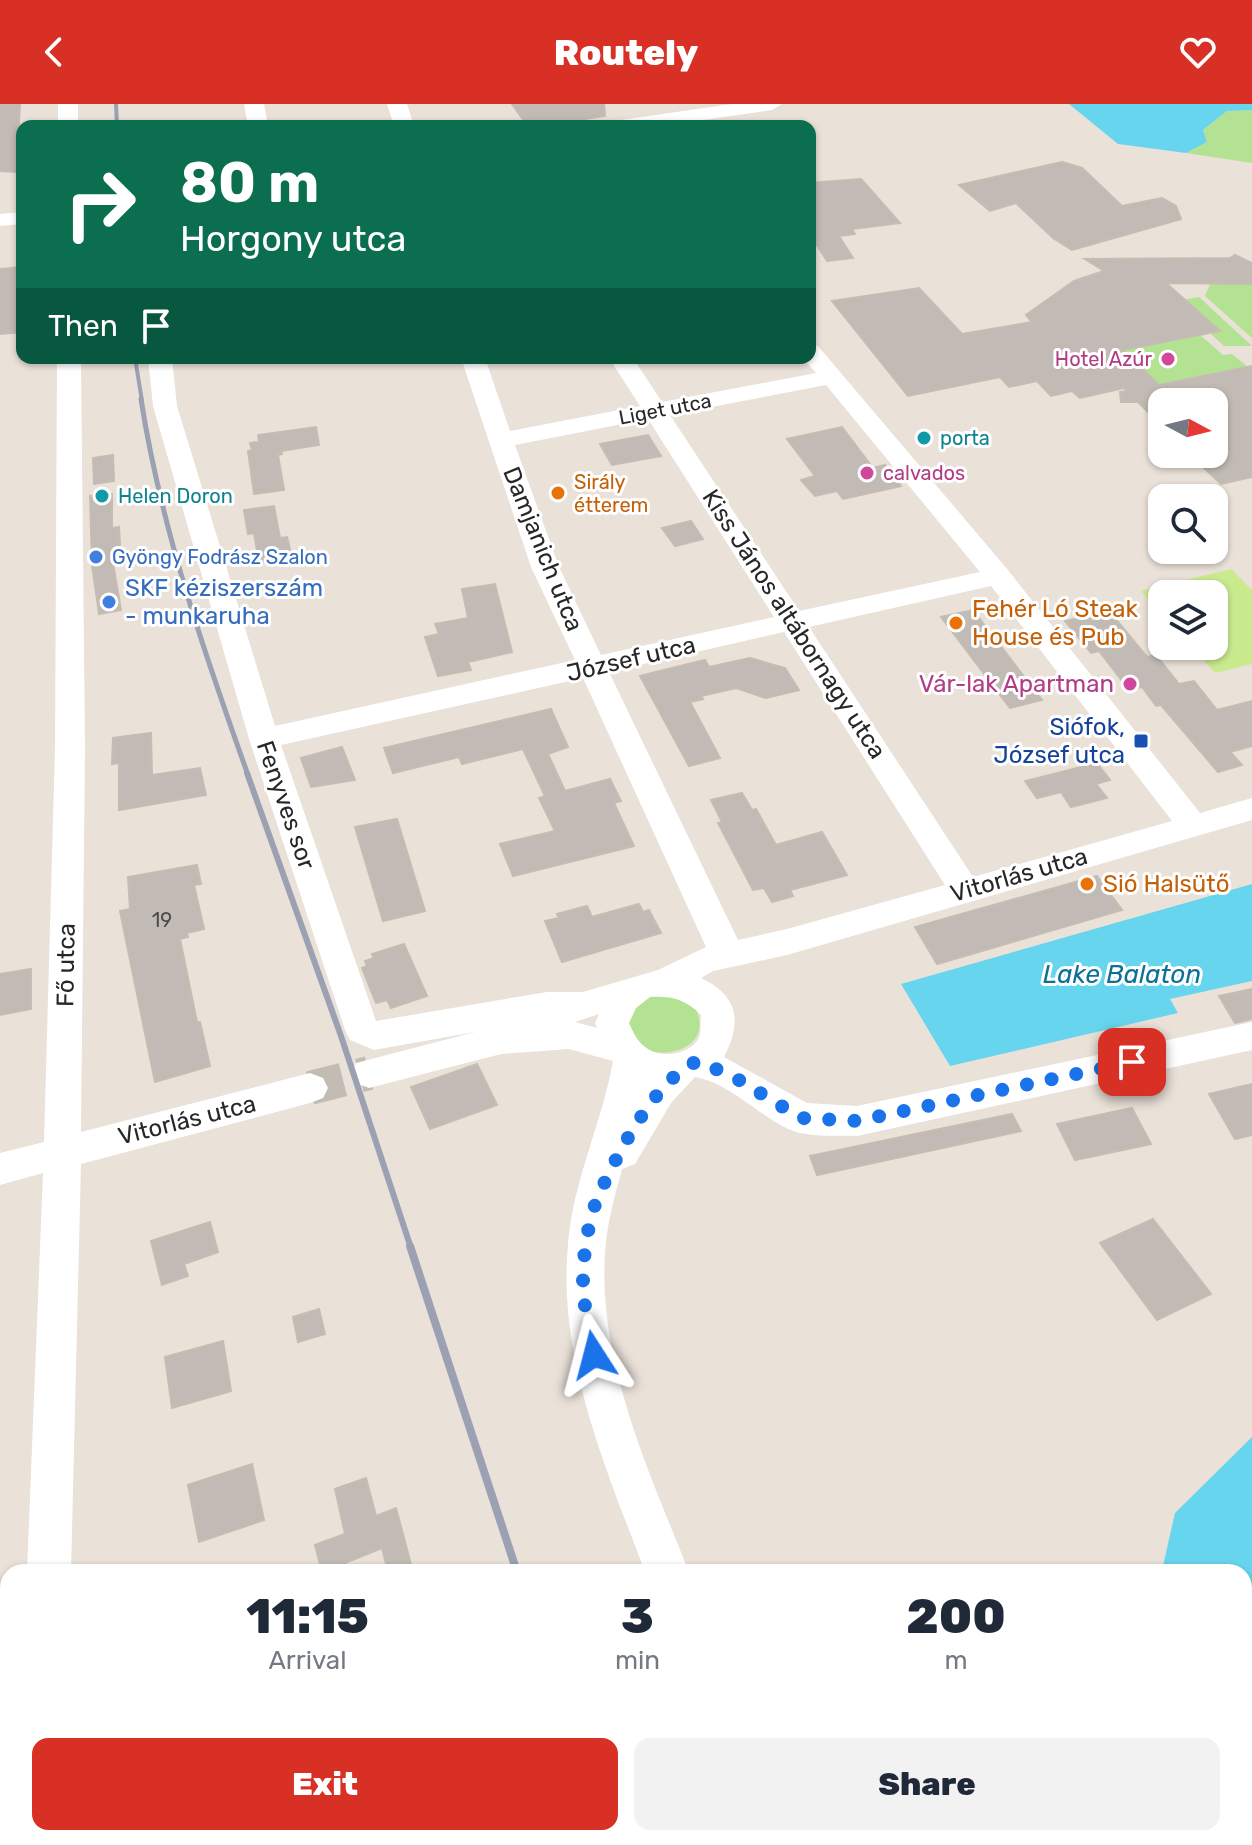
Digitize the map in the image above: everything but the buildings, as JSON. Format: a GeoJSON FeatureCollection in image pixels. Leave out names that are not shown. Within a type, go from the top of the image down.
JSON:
{"type":"FeatureCollection","features":[{"type":"Feature","properties":{"kind":"street"},"geometry":{"type":"LineString","coordinates":[[665,120],[772,104]]}},
{"type":"Feature","properties":{"kind":"street"},"geometry":{"type":"LineString","coordinates":[[816,359],[998,576],[1193,826]]}},
{"type":"Feature","properties":{"kind":"street","name":"Fő utca"},"geometry":{"type":"LineString","coordinates":[[49,1564],[63,1151],[70,748],[69,364]]}},
{"type":"Feature","properties":{"kind":"street","name":"Fenyves sor"},"geometry":{"type":"LineString","coordinates":[[161,364],[165,406],[264,739],[362,1030],[374,1036],[389,1035],[547,1006],[585,1006]]}},
{"type":"Feature","properties":{"kind":"street","name":"Damjanich utca"},"geometry":{"type":"LineString","coordinates":[[475,364],[545,567],[722,941],[724,953]]}},
{"type":"Feature","properties":{"kind":"street","name":"Kiss János altábornagy utca"},"geometry":{"type":"LineString","coordinates":[[625,364],[794,621],[965,890]]}},
{"type":"Feature","properties":{"kind":"street","name":"Liget utca"},"geometry":{"type":"LineString","coordinates":[[501,440],[830,377]]}},
{"type":"Feature","properties":{"kind":"street","name":"József utca"},"geometry":{"type":"LineString","coordinates":[[264,739],[998,576]]}},
{"type":"Feature","properties":{"kind":"street","name":"Vitorlás utca"},"geometry":{"type":"LineString","coordinates":[[626,1054],[612,1023],[623,999],[704,960],[724,953],[787,942],[1252,809]]}},
{"type":"Feature","properties":{"kind":"street","name":"Vitorlás utca"},"geometry":{"type":"LineString","coordinates":[[710,1000],[725,979],[748,960],[787,942]]}},
{"type":"Feature","properties":{"kind":"street"},"geometry":{"type":"LineString","coordinates":[[597,1199],[658,1093],[699,1055],[718,1012],[710,1000],[683,984],[650,986]]}},
{"type":"Feature","properties":{"kind":"street","name":"Vitorlás utca"},"geometry":{"type":"LineString","coordinates":[[501,1040],[534,1022],[650,986]]}},
{"type":"Feature","properties":{"kind":"street","name":"Vitorlás utca"},"geometry":{"type":"LineString","coordinates":[[369,1073],[501,1040],[569,1035],[626,1054],[647,1066],[699,1055]]}},
{"type":"Feature","properties":{"kind":"street"},"geometry":{"type":"LineString","coordinates":[[699,1055],[801,1118],[857,1121],[1252,1036]]}},
{"type":"Feature","properties":{"kind":"street"},"geometry":{"type":"LineString","coordinates":[[626,1054],[626,1097],[601,1170],[583,1282],[594,1355],[637,1494],[664,1564]]}},
{"type":"Feature","properties":{"kind":"street","name":"Vitorlás utca"},"geometry":{"type":"LineString","coordinates":[[0,1169],[310,1088]]}},
{"type":"Feature","properties":{"kind":"green space"},"geometry":{"type":"Polygon","coordinates":[[[1252,110],[1252,163],[1186,153],[1207,142],[1203,130],[1227,111],[1252,110]]]}},
{"type":"Feature","properties":{"kind":"green space"},"geometry":{"type":"Polygon","coordinates":[[[1211,282],[1252,284],[1252,338],[1205,296],[1211,282]]]}},
{"type":"Feature","properties":{"kind":"green space"},"geometry":{"type":"Polygon","coordinates":[[[1199,297],[1252,346],[1224,346],[1210,333],[1219,330],[1195,309],[1082,330],[1122,311],[1199,297]]]}},
{"type":"Feature","properties":{"kind":"green space"},"geometry":{"type":"Polygon","coordinates":[[[1200,335],[1223,355],[1232,354],[1248,367],[1154,386],[1119,351],[1200,335]]]}},
{"type":"Feature","properties":{"kind":"green space"},"geometry":{"type":"Polygon","coordinates":[[[1231,569],[1252,590],[1252,664],[1215,673],[1203,660],[1228,660],[1228,580],[1186,580],[1231,569]]]}},
{"type":"Feature","properties":{"kind":"green space"},"geometry":{"type":"Polygon","coordinates":[[[669,994],[696,1009],[699,1030],[695,1039],[680,1049],[659,1053],[648,1051],[626,1029],[629,1010],[647,996],[669,994]]]}},
{"type":"Feature","properties":{"kind":"water"},"geometry":{"type":"Polygon","coordinates":[[[1069,104],[1252,104],[1252,110],[1227,111],[1203,130],[1207,142],[1186,153],[1118,144],[1069,104]]]}},
{"type":"Feature","properties":{"kind":"water","name":"Lake Balaton"},"geometry":{"type":"Polygon","coordinates":[[[1252,884],[1252,981],[1170,999],[1178,1013],[950,1066],[901,984],[1252,884]]]}},
{"type":"Feature","properties":{"kind":"water"},"geometry":{"type":"Polygon","coordinates":[[[1252,1437],[1252,1564],[1163,1564],[1175,1513],[1252,1437]]]}},
{"type":"Feature","properties":{"kind":"tunnel"},"geometry":{"type":"LineString","coordinates":[[310,1088],[369,1073]]}},
{"type":"Feature","properties":{"kind":"railway"},"geometry":{"type":"LineString","coordinates":[[116,104],[117,120]]}},
{"type":"Feature","properties":{"kind":"railway"},"geometry":{"type":"LineString","coordinates":[[136,364],[142,401]]}},
{"type":"Feature","properties":{"kind":"railway"},"geometry":{"type":"LineString","coordinates":[[141,399],[172,542],[200,636],[248,775]]}},
{"type":"Feature","properties":{"kind":"railway"},"geometry":{"type":"LineString","coordinates":[[247,773],[341,1036],[411,1248]]}},
{"type":"Feature","properties":{"kind":"railway"},"geometry":{"type":"LineString","coordinates":[[410,1246],[514,1564]]}},
{"type":"Feature","properties":{"kind":"place","name":"Hotel Azúr"},"geometry":{"type":"Point","coordinates":[1168,359]}},
{"type":"Feature","properties":{"kind":"place","name":"porta"},"geometry":{"type":"Point","coordinates":[924,438]}},
{"type":"Feature","properties":{"kind":"place","name":"calvados"},"geometry":{"type":"Point","coordinates":[867,473]}},
{"type":"Feature","properties":{"kind":"place","name":"Sirály étterem"},"geometry":{"type":"Point","coordinates":[558,493]}},
{"type":"Feature","properties":{"kind":"place","name":"Helen Doron"},"geometry":{"type":"Point","coordinates":[102,496]}},
{"type":"Feature","properties":{"kind":"place","name":"Gyöngy Fodrász Szalon"},"geometry":{"type":"Point","coordinates":[96,557]}},
{"type":"Feature","properties":{"kind":"place","name":"SKF kéziszerszám - munkaruha"},"geometry":{"type":"Point","coordinates":[109,602]}},
{"type":"Feature","properties":{"kind":"place","name":"Fehér Ló Steak House és Pub"},"geometry":{"type":"Point","coordinates":[956,623]}},
{"type":"Feature","properties":{"kind":"place","name":"Vár-lak Apartman"},"geometry":{"type":"Point","coordinates":[1130,684]}},
{"type":"Feature","properties":{"kind":"place","name":"Siófok, József utca"},"geometry":{"type":"Point","coordinates":[1141,741]}},
{"type":"Feature","properties":{"kind":"place","name":"Sió Halsütő"},"geometry":{"type":"Point","coordinates":[1087,884]}},
{"type":"Feature","properties":{"kind":"route"},"geometry":{"type":"LineString","coordinates":[[594,1355],[583,1282],[597,1199],[658,1093],[682,1067],[698,1061],[734,1077],[801,1118],[857,1121],[1132,1062]]}}]}
